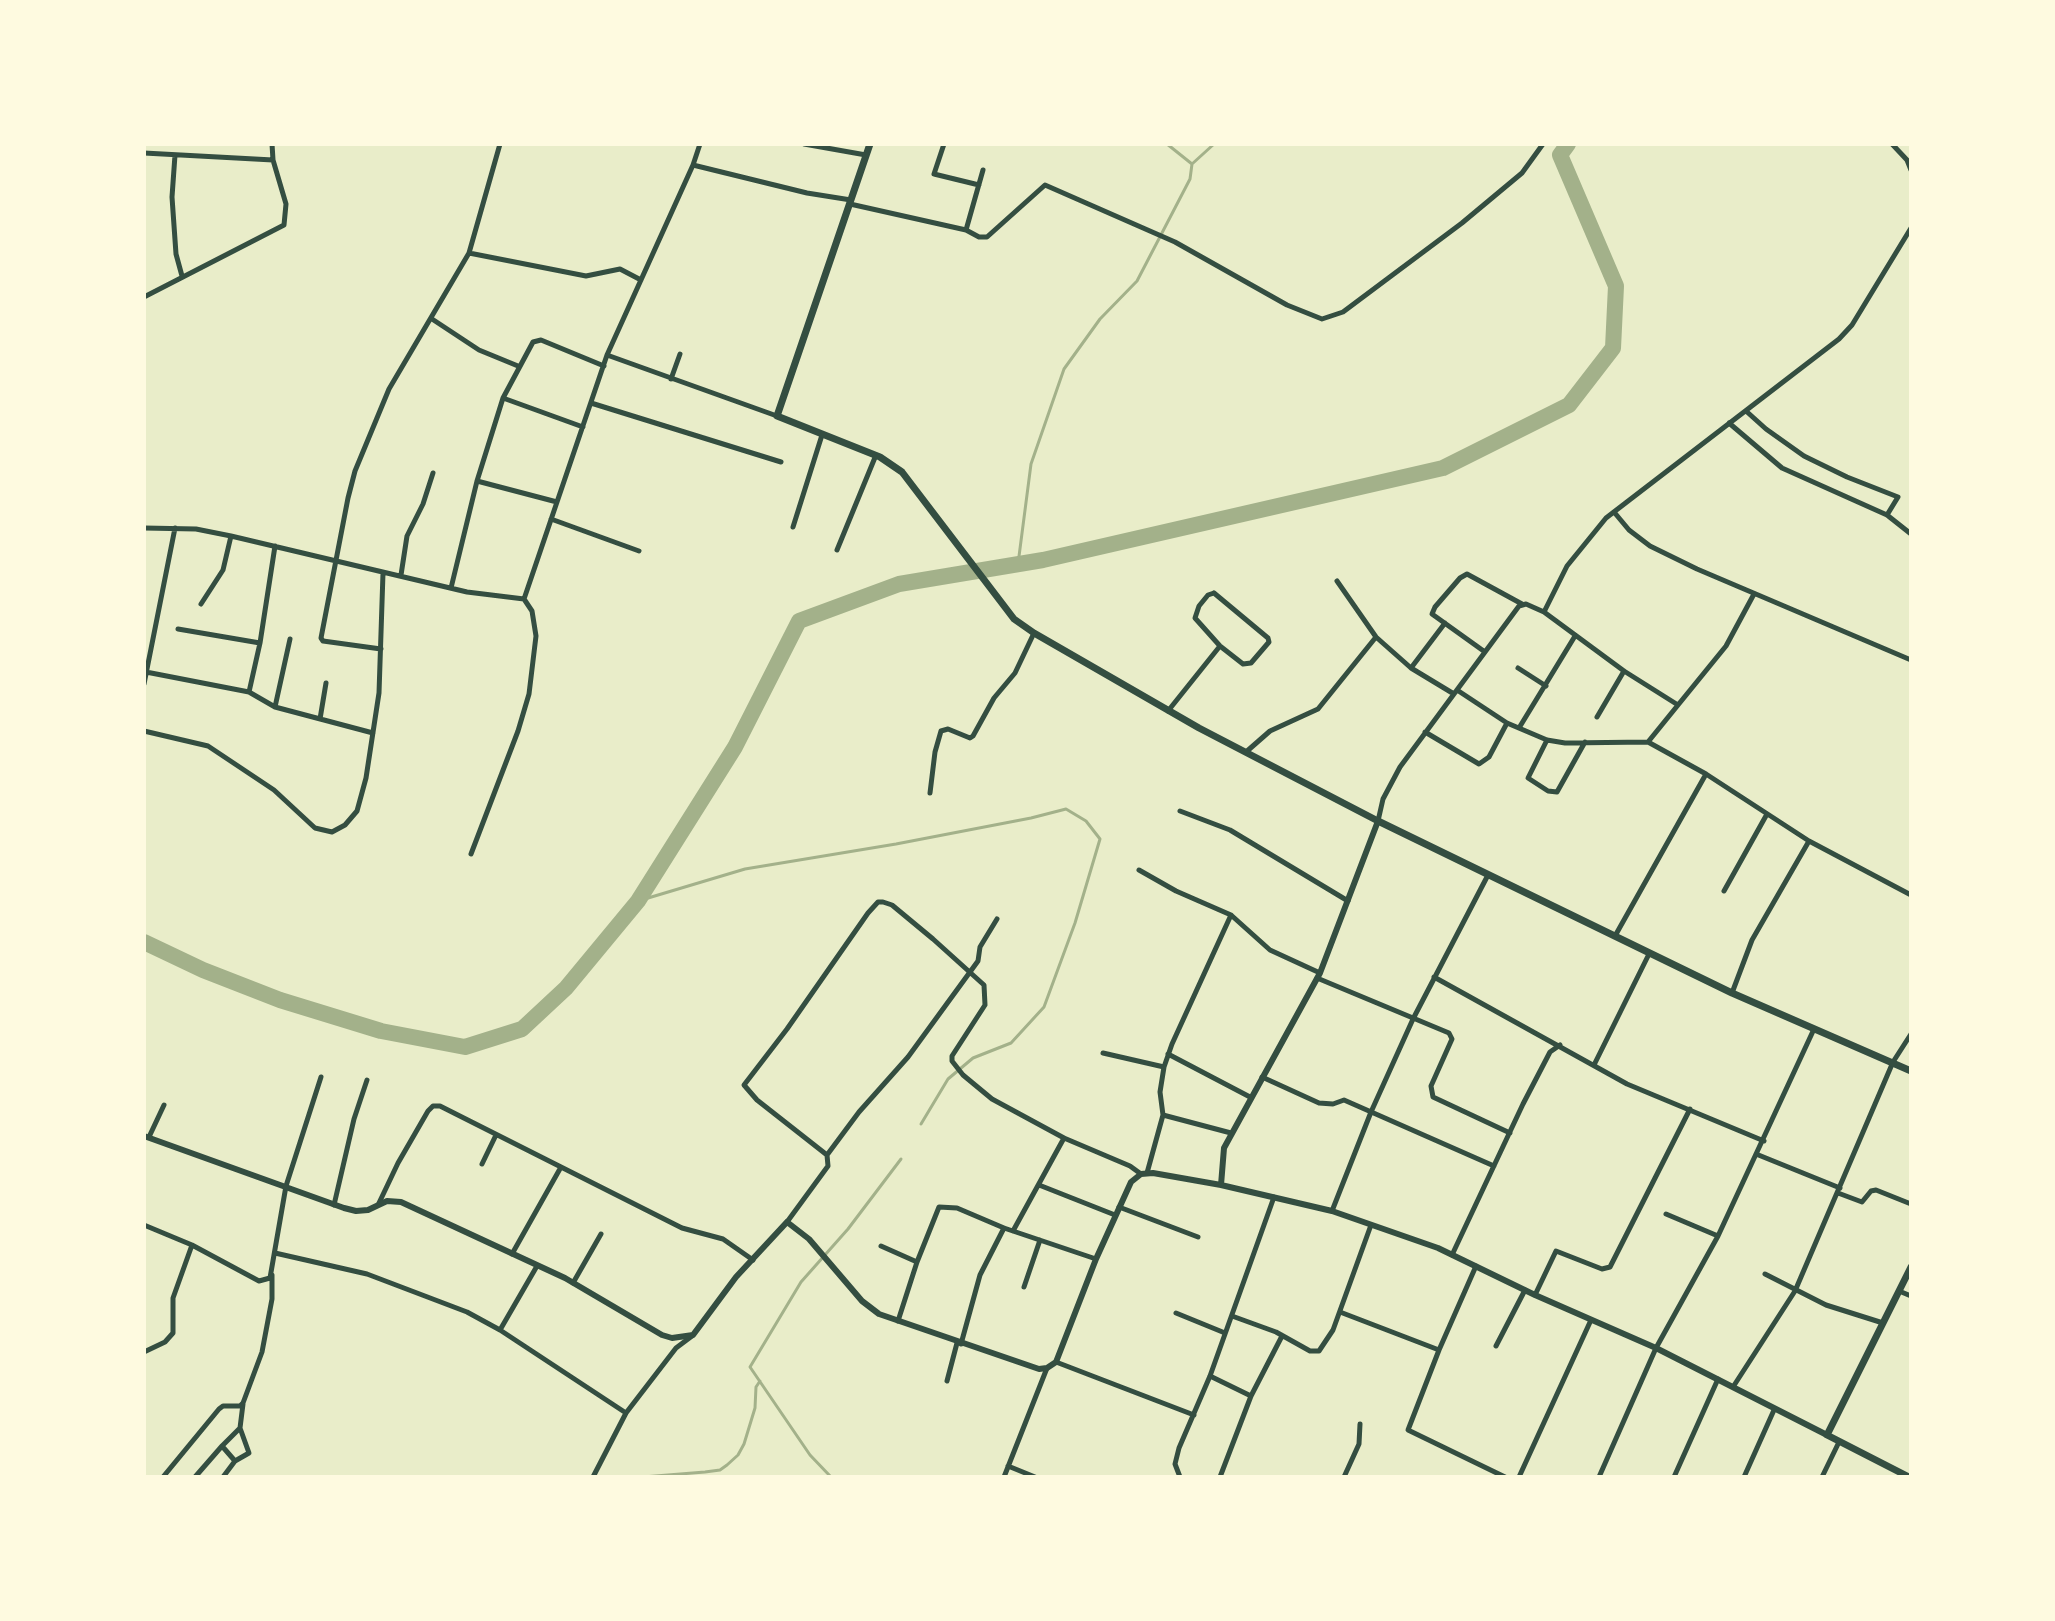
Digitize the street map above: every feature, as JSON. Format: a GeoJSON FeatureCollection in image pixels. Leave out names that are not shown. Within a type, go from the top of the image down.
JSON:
{"type":"FeatureCollection","features":[{"type":"Feature","properties":{"kind":"main road"},"geometry":{"type":"LineString","coordinates":[[870,144],[777,416],[876,455],[902,472],[1014,619],[1168,711],[1378,821],[1649,954],[1911,1071]]}},
{"type":"Feature","properties":{"kind":"main road"},"geometry":{"type":"LineString","coordinates":[[1909,1477],[1827,1435],[1911,1267]]}},
{"type":"Feature","properties":{"kind":"street"},"geometry":{"type":"LineString","coordinates":[[144,297],[284,225],[286,204],[273,160],[272,144]]}},
{"type":"Feature","properties":{"kind":"street"},"geometry":{"type":"LineString","coordinates":[[381,649],[323,641],[321,638],[355,471],[389,389],[469,253],[500,144]]}},
{"type":"Feature","properties":{"kind":"street"},"geometry":{"type":"LineString","coordinates":[[524,599],[607,355],[700,144]]}},
{"type":"Feature","properties":{"kind":"street"},"geometry":{"type":"LineString","coordinates":[[804,144],[866,155]]}},
{"type":"Feature","properties":{"kind":"street"},"geometry":{"type":"LineString","coordinates":[[944,144],[934,174],[979,185]]}},
{"type":"Feature","properties":{"kind":"street"},"geometry":{"type":"LineString","coordinates":[[693,165],[966,230],[979,237],[990,235],[1045,185],[1149,229],[1315,318],[1343,312],[1408,264],[1522,173],[1543,144]]}},
{"type":"Feature","properties":{"kind":"street"},"geometry":{"type":"LineString","coordinates":[[1892,144],[1907,160],[1911,170]]}},
{"type":"Feature","properties":{"kind":"street"},"geometry":{"type":"LineString","coordinates":[[144,153],[273,160]]}},
{"type":"Feature","properties":{"kind":"street"},"geometry":{"type":"LineString","coordinates":[[175,155],[172,197],[176,254],[182,276]]}},
{"type":"Feature","properties":{"kind":"street"},"geometry":{"type":"LineString","coordinates":[[966,230],[983,170]]}},
{"type":"Feature","properties":{"kind":"street"},"geometry":{"type":"LineString","coordinates":[[1544,612],[1567,566],[1614,512],[1839,339],[1852,325],[1911,228]]}},
{"type":"Feature","properties":{"kind":"street"},"geometry":{"type":"LineString","coordinates":[[469,253],[586,276],[620,269],[641,280]]}},
{"type":"Feature","properties":{"kind":"street"},"geometry":{"type":"LineString","coordinates":[[432,319],[479,350],[518,366]]}},
{"type":"Feature","properties":{"kind":"street"},"geometry":{"type":"LineString","coordinates":[[451,588],[477,481],[503,398],[533,342],[538,340],[604,366]]}},
{"type":"Feature","properties":{"kind":"street"},"geometry":{"type":"LineString","coordinates":[[671,379],[680,354]]}},
{"type":"Feature","properties":{"kind":"street"},"geometry":{"type":"LineString","coordinates":[[607,355],[777,416]]}},
{"type":"Feature","properties":{"kind":"street"},"geometry":{"type":"LineString","coordinates":[[503,398],[583,427]]}},
{"type":"Feature","properties":{"kind":"street"},"geometry":{"type":"LineString","coordinates":[[591,403],[781,462]]}},
{"type":"Feature","properties":{"kind":"street"},"geometry":{"type":"LineString","coordinates":[[1746,411],[1804,456],[1898,497],[1887,515]]}},
{"type":"Feature","properties":{"kind":"street"},"geometry":{"type":"LineString","coordinates":[[1729,423],[1782,468],[1887,515],[1911,534]]}},
{"type":"Feature","properties":{"kind":"street"},"geometry":{"type":"LineString","coordinates":[[793,527],[822,435]]}},
{"type":"Feature","properties":{"kind":"street"},"geometry":{"type":"LineString","coordinates":[[837,550],[876,455]]}},
{"type":"Feature","properties":{"kind":"street"},"geometry":{"type":"LineString","coordinates":[[401,575],[407,536],[423,504],[433,473]]}},
{"type":"Feature","properties":{"kind":"street"},"geometry":{"type":"LineString","coordinates":[[477,481],[557,502]]}},
{"type":"Feature","properties":{"kind":"street"},"geometry":{"type":"LineString","coordinates":[[1614,512],[1629,530],[1650,546],[1911,660]]}},
{"type":"Feature","properties":{"kind":"street"},"geometry":{"type":"LineString","coordinates":[[551,519],[639,551]]}},
{"type":"Feature","properties":{"kind":"street"},"geometry":{"type":"LineString","coordinates":[[144,528],[175,528],[231,536],[451,588],[524,599],[532,611],[536,636],[529,694],[471,854]]}},
{"type":"Feature","properties":{"kind":"street"},"geometry":{"type":"LineString","coordinates":[[144,684],[175,528]]}},
{"type":"Feature","properties":{"kind":"street"},"geometry":{"type":"LineString","coordinates":[[201,604],[223,570],[231,536]]}},
{"type":"Feature","properties":{"kind":"street"},"geometry":{"type":"LineString","coordinates":[[249,692],[275,546]]}},
{"type":"Feature","properties":{"kind":"street"},"geometry":{"type":"LineString","coordinates":[[144,731],[208,746],[274,790],[306,822],[324,832],[340,829],[354,816],[366,778],[379,693],[383,573]]}},
{"type":"Feature","properties":{"kind":"street"},"geometry":{"type":"LineString","coordinates":[[1485,652],[1432,614],[1460,578],[1467,574],[1522,604],[1544,612],[1624,671],[1678,705]]}},
{"type":"Feature","properties":{"kind":"street"},"geometry":{"type":"LineString","coordinates":[[1337,581],[1376,637],[1411,668],[1507,723],[1547,740],[1565,743],[1648,742],[1706,774],[1809,841],[1911,895]]}},
{"type":"Feature","properties":{"kind":"street"},"geometry":{"type":"LineString","coordinates":[[1214,593],[1248,620],[1269,642],[1251,663],[1243,664],[1220,646],[1195,618],[1199,606],[1208,595],[1214,593]]}},
{"type":"Feature","properties":{"kind":"street"},"geometry":{"type":"LineString","coordinates":[[1648,742],[1726,646],[1754,594]]}},
{"type":"Feature","properties":{"kind":"street"},"geometry":{"type":"LineString","coordinates":[[1221,1185],[1224,1148],[1318,975],[1388,788],[1425,732],[1522,604]]}},
{"type":"Feature","properties":{"kind":"street"},"geometry":{"type":"LineString","coordinates":[[1411,668],[1445,623]]}},
{"type":"Feature","properties":{"kind":"street"},"geometry":{"type":"LineString","coordinates":[[178,629],[260,643]]}},
{"type":"Feature","properties":{"kind":"street"},"geometry":{"type":"LineString","coordinates":[[930,793],[941,731],[948,729],[970,738],[973,736],[994,698],[1015,673],[1034,633]]}},
{"type":"Feature","properties":{"kind":"street"},"geometry":{"type":"LineString","coordinates":[[1519,728],[1575,636]]}},
{"type":"Feature","properties":{"kind":"street"},"geometry":{"type":"LineString","coordinates":[[1245,753],[1270,731],[1318,709],[1376,637]]}},
{"type":"Feature","properties":{"kind":"street"},"geometry":{"type":"LineString","coordinates":[[275,707],[290,639]]}},
{"type":"Feature","properties":{"kind":"street"},"geometry":{"type":"LineString","coordinates":[[1168,711],[1220,646]]}},
{"type":"Feature","properties":{"kind":"street"},"geometry":{"type":"LineString","coordinates":[[1518,668],[1546,686]]}},
{"type":"Feature","properties":{"kind":"street"},"geometry":{"type":"LineString","coordinates":[[1597,717],[1624,671]]}},
{"type":"Feature","properties":{"kind":"street"},"geometry":{"type":"LineString","coordinates":[[146,672],[249,692],[275,707],[373,733]]}},
{"type":"Feature","properties":{"kind":"street"},"geometry":{"type":"LineString","coordinates":[[320,719],[326,683]]}},
{"type":"Feature","properties":{"kind":"street"},"geometry":{"type":"LineString","coordinates":[[1425,732],[1479,764],[1489,757],[1507,723]]}},
{"type":"Feature","properties":{"kind":"street"},"geometry":{"type":"LineString","coordinates":[[1547,740],[1528,778],[1548,791],[1557,792],[1585,742]]}},
{"type":"Feature","properties":{"kind":"street"},"geometry":{"type":"LineString","coordinates":[[1615,936],[1706,774]]}},
{"type":"Feature","properties":{"kind":"street"},"geometry":{"type":"LineString","coordinates":[[1180,811],[1230,830],[1348,901]]}},
{"type":"Feature","properties":{"kind":"street"},"geometry":{"type":"LineString","coordinates":[[1724,891],[1767,814]]}},
{"type":"Feature","properties":{"kind":"street"},"geometry":{"type":"LineString","coordinates":[[1732,993],[1752,940],[1809,841]]}},
{"type":"Feature","properties":{"kind":"street"},"geometry":{"type":"LineString","coordinates":[[1139,870],[1176,891],[1231,915],[1270,950],[1452,1036],[1431,1086],[1433,1097],[1510,1133]]}},
{"type":"Feature","properties":{"kind":"street"},"geometry":{"type":"LineString","coordinates":[[1332,1211],[1371,1112],[1413,1019],[1488,874]]}},
{"type":"Feature","properties":{"kind":"street"},"geometry":{"type":"LineString","coordinates":[[827,1155],[757,1100],[744,1085],[868,913],[878,902],[892,905],[984,985],[985,1005],[973,1027],[953,1052],[952,1061],[963,1075],[992,1099],[1064,1138],[1144,1174],[1221,1185],[1332,1211],[1452,1255],[1656,1348],[1827,1435]]}},
{"type":"Feature","properties":{"kind":"street"},"geometry":{"type":"LineString","coordinates":[[787,1222],[809,1239],[862,1301],[879,1314],[1039,1369],[1056,1362],[1115,1215],[1131,1182],[1144,1174],[1163,1115],[1160,1092],[1168,1054],[1231,915]]}},
{"type":"Feature","properties":{"kind":"street"},"geometry":{"type":"LineString","coordinates":[[593,1477],[626,1413],[676,1348],[693,1335],[736,1277],[787,1222],[828,1166],[827,1155],[859,1112],[908,1057],[980,959],[980,947],[997,919]]}},
{"type":"Feature","properties":{"kind":"street"},"geometry":{"type":"LineString","coordinates":[[1594,1065],[1649,954]]}},
{"type":"Feature","properties":{"kind":"street"},"geometry":{"type":"LineString","coordinates":[[1434,977],[1627,1084],[1764,1141]]}},
{"type":"Feature","properties":{"kind":"street"},"geometry":{"type":"LineString","coordinates":[[1599,1477],[1656,1348],[1718,1236],[1814,1029]]}},
{"type":"Feature","properties":{"kind":"street"},"geometry":{"type":"LineString","coordinates":[[1733,1387],[1795,1291],[1893,1062],[1911,1034]]}},
{"type":"Feature","properties":{"kind":"street"},"geometry":{"type":"LineString","coordinates":[[1452,1255],[1550,1052],[1560,1045]]}},
{"type":"Feature","properties":{"kind":"street"},"geometry":{"type":"LineString","coordinates":[[1103,1053],[1164,1067]]}},
{"type":"Feature","properties":{"kind":"street"},"geometry":{"type":"LineString","coordinates":[[1168,1054],[1250,1097]]}},
{"type":"Feature","properties":{"kind":"street"},"geometry":{"type":"LineString","coordinates":[[144,1225],[192,1245],[259,1281],[270,1278],[286,1186],[321,1077]]}},
{"type":"Feature","properties":{"kind":"street"},"geometry":{"type":"LineString","coordinates":[[1262,1077],[1319,1103],[1333,1104],[1344,1100],[1494,1166]]}},
{"type":"Feature","properties":{"kind":"street"},"geometry":{"type":"LineString","coordinates":[[334,1205],[354,1119],[367,1080]]}},
{"type":"Feature","properties":{"kind":"street"},"geometry":{"type":"LineString","coordinates":[[164,1105],[146,1136],[356,1211],[368,1210],[379,1203],[395,1201],[405,1204],[573,1283],[662,1335],[672,1338],[693,1335]]}},
{"type":"Feature","properties":{"kind":"street"},"geometry":{"type":"LineString","coordinates":[[379,1203],[428,1111],[433,1106],[440,1106],[682,1228],[723,1239],[753,1260]]}},
{"type":"Feature","properties":{"kind":"street"},"geometry":{"type":"LineString","coordinates":[[1535,1295],[1556,1251],[1602,1269],[1610,1267],[1690,1109]]}},
{"type":"Feature","properties":{"kind":"street"},"geometry":{"type":"LineString","coordinates":[[1163,1115],[1231,1133]]}},
{"type":"Feature","properties":{"kind":"street"},"geometry":{"type":"LineString","coordinates":[[482,1164],[496,1135]]}},
{"type":"Feature","properties":{"kind":"street"},"geometry":{"type":"LineString","coordinates":[[1013,1231],[1064,1138]]}},
{"type":"Feature","properties":{"kind":"street"},"geometry":{"type":"LineString","coordinates":[[1756,1154],[1862,1202],[1871,1191],[1876,1190],[1911,1204]]}},
{"type":"Feature","properties":{"kind":"street"},"geometry":{"type":"LineString","coordinates":[[511,1254],[561,1167]]}},
{"type":"Feature","properties":{"kind":"street"},"geometry":{"type":"LineString","coordinates":[[1039,1185],[1115,1215]]}},
{"type":"Feature","properties":{"kind":"street"},"geometry":{"type":"LineString","coordinates":[[1173,1477],[1179,1448],[1210,1376],[1274,1197]]}},
{"type":"Feature","properties":{"kind":"street"},"geometry":{"type":"LineString","coordinates":[[898,1322],[939,1207],[957,1208],[1004,1228],[1096,1259]]}},
{"type":"Feature","properties":{"kind":"street"},"geometry":{"type":"LineString","coordinates":[[1119,1207],[1198,1237]]}},
{"type":"Feature","properties":{"kind":"street"},"geometry":{"type":"LineString","coordinates":[[1666,1214],[1718,1236]]}},
{"type":"Feature","properties":{"kind":"street"},"geometry":{"type":"LineString","coordinates":[[1232,1316],[1310,1351],[1319,1351],[1331,1334],[1371,1225]]}},
{"type":"Feature","properties":{"kind":"street"},"geometry":{"type":"LineString","coordinates":[[947,1381],[980,1275],[1004,1228]]}},
{"type":"Feature","properties":{"kind":"street"},"geometry":{"type":"LineString","coordinates":[[573,1283],[601,1234]]}},
{"type":"Feature","properties":{"kind":"street"},"geometry":{"type":"LineString","coordinates":[[1024,1287],[1040,1240]]}},
{"type":"Feature","properties":{"kind":"street"},"geometry":{"type":"LineString","coordinates":[[144,1352],[165,1342],[173,1333],[173,1298],[192,1245]]}},
{"type":"Feature","properties":{"kind":"street"},"geometry":{"type":"LineString","coordinates":[[881,1246],[917,1262]]}},
{"type":"Feature","properties":{"kind":"street"},"geometry":{"type":"LineString","coordinates":[[275,1253],[367,1274],[467,1312],[500,1330],[626,1413]]}},
{"type":"Feature","properties":{"kind":"street"},"geometry":{"type":"LineString","coordinates":[[500,1330],[537,1266]]}},
{"type":"Feature","properties":{"kind":"street"},"geometry":{"type":"LineString","coordinates":[[1476,1266],[1408,1430],[1505,1477]]}},
{"type":"Feature","properties":{"kind":"street"},"geometry":{"type":"LineString","coordinates":[[226,1475],[235,1461],[249,1453],[240,1428],[243,1403],[267,1330],[273,1291],[271,1270]]}},
{"type":"Feature","properties":{"kind":"street"},"geometry":{"type":"LineString","coordinates":[[1765,1274],[1795,1291],[1883,1323]]}},
{"type":"Feature","properties":{"kind":"street"},"geometry":{"type":"LineString","coordinates":[[1496,1346],[1525,1290]]}},
{"type":"Feature","properties":{"kind":"street"},"geometry":{"type":"LineString","coordinates":[[1899,1291],[1911,1296]]}},
{"type":"Feature","properties":{"kind":"street"},"geometry":{"type":"LineString","coordinates":[[1340,1312],[1439,1350]]}},
{"type":"Feature","properties":{"kind":"street"},"geometry":{"type":"LineString","coordinates":[[1176,1313],[1225,1333]]}},
{"type":"Feature","properties":{"kind":"street"},"geometry":{"type":"LineString","coordinates":[[1519,1477],[1592,1319]]}},
{"type":"Feature","properties":{"kind":"street"},"geometry":{"type":"LineString","coordinates":[[1220,1477],[1251,1396],[1282,1336]]}},
{"type":"Feature","properties":{"kind":"street"},"geometry":{"type":"LineString","coordinates":[[1056,1362],[1194,1415]]}},
{"type":"Feature","properties":{"kind":"street"},"geometry":{"type":"LineString","coordinates":[[1004,1477],[1047,1368]]}},
{"type":"Feature","properties":{"kind":"street"},"geometry":{"type":"LineString","coordinates":[[1210,1376],[1251,1396]]}},
{"type":"Feature","properties":{"kind":"street"},"geometry":{"type":"LineString","coordinates":[[1674,1477],[1718,1379]]}},
{"type":"Feature","properties":{"kind":"street"},"geometry":{"type":"LineString","coordinates":[[163,1477],[219,1409],[243,1403]]}},
{"type":"Feature","properties":{"kind":"street"},"geometry":{"type":"LineString","coordinates":[[1744,1477],[1774,1410]]}},
{"type":"Feature","properties":{"kind":"street"},"geometry":{"type":"LineString","coordinates":[[1344,1477],[1359,1444],[1360,1424]]}},
{"type":"Feature","properties":{"kind":"street"},"geometry":{"type":"LineString","coordinates":[[196,1477],[240,1428]]}},
{"type":"Feature","properties":{"kind":"street"},"geometry":{"type":"LineString","coordinates":[[1822,1477],[1839,1442]]}},
{"type":"Feature","properties":{"kind":"street"},"geometry":{"type":"LineString","coordinates":[[222,1446],[235,1461]]}},
{"type":"Feature","properties":{"kind":"street"},"geometry":{"type":"LineString","coordinates":[[1008,1466],[1035,1477]]}},
{"type":"Feature","properties":{"kind":"street"},"geometry":{"type":"LineString","coordinates":[[1176,1470],[1180,1477]]}},
{"type":"Feature","properties":{"kind":"waterway"},"geometry":{"type":"LineString","coordinates":[[1167,144],[1192,164]]}},
{"type":"Feature","properties":{"kind":"waterway"},"geometry":{"type":"LineString","coordinates":[[1018,564],[1031,464],[1064,369],[1100,319],[1137,281],[1190,179],[1192,164],[1214,144]]}},
{"type":"Feature","properties":{"kind":"waterway"},"geometry":{"type":"LineString","coordinates":[[144,942],[203,970],[280,1000],[381,1031],[465,1047],[522,1029],[566,988],[638,901],[735,747],[799,621],[899,584],[1043,560],[1443,468],[1569,405],[1613,348],[1616,286],[1560,155],[1568,144]]}},
{"type":"Feature","properties":{"kind":"waterway"},"geometry":{"type":"LineString","coordinates":[[638,901],[745,869],[896,844],[1066,809],[1086,821],[1100,839],[1075,923],[1044,1007],[1011,1043],[973,1058],[948,1079],[921,1124]]}},
{"type":"Feature","properties":{"kind":"waterway"},"geometry":{"type":"LineString","coordinates":[[831,1477],[810,1455],[750,1367],[801,1282],[848,1229],[901,1159]]}},
{"type":"Feature","properties":{"kind":"waterway"},"geometry":{"type":"LineString","coordinates":[[643,1477],[720,1470],[727,1465],[744,1444],[755,1408],[756,1387],[760,1381]]}}]}
